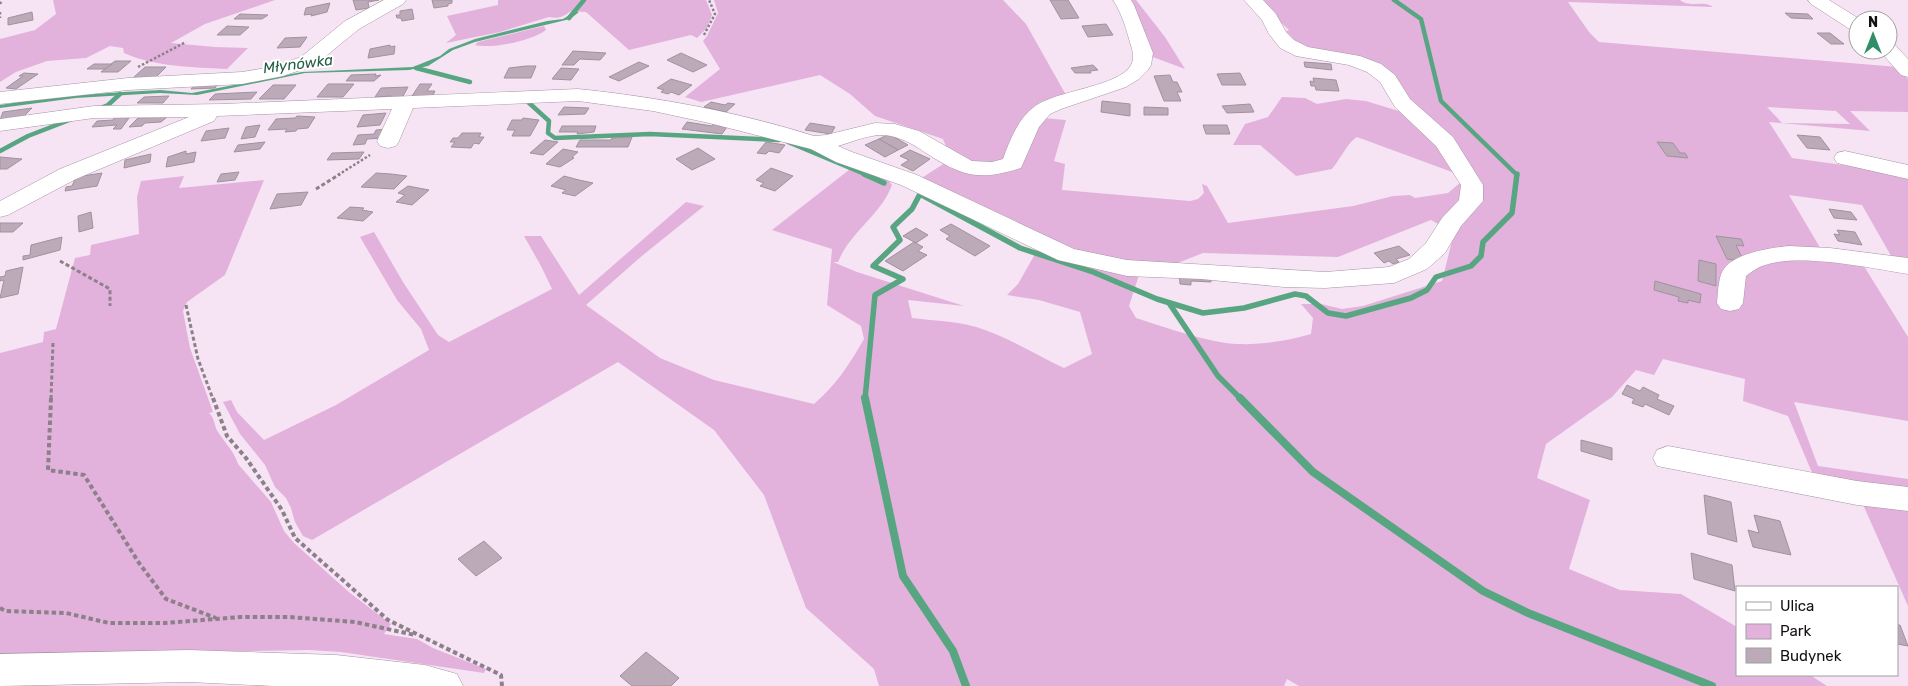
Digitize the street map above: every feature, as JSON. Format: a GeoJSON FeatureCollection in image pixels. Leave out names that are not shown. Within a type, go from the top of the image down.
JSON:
{"type":"FeatureCollection","features":[{"type":"Feature","properties":{"kind":"street"},"geometry":{"type":"LineString","coordinates":[[0,98],[107,86],[242,78],[276,72],[308,62],[352,25],[397,0]]}},
{"type":"Feature","properties":{"kind":"street"},"geometry":{"type":"LineString","coordinates":[[816,143],[875,129],[895,130],[914,138],[965,167],[984,171],[997,170],[1013,163],[1025,133],[1044,109],[1068,98],[1122,83],[1139,68],[1143,55],[1130,13],[1122,0]]}},
{"type":"Feature","properties":{"kind":"street"},"geometry":{"type":"LineString","coordinates":[[0,125],[94,112],[222,110],[578,95],[622,99],[710,116],[816,143],[844,157],[909,180],[1067,255],[1127,268],[1325,280],[1394,275],[1418,264],[1436,248],[1451,223],[1471,201],[1472,185],[1445,142],[1402,103],[1388,79],[1374,68],[1353,60],[1303,52],[1287,44],[1278,34],[1270,18],[1252,0]]}},
{"type":"Feature","properties":{"kind":"street"},"geometry":{"type":"LineString","coordinates":[[1817,0],[1848,20]]}},
{"type":"Feature","properties":{"kind":"street"},"geometry":{"type":"LineString","coordinates":[[1898,60],[1908,71]]}},
{"type":"Feature","properties":{"kind":"street"},"geometry":{"type":"LineString","coordinates":[[388,141],[405,102]]}},
{"type":"Feature","properties":{"kind":"street"},"geometry":{"type":"LineString","coordinates":[[0,210],[68,174],[222,110]]}},
{"type":"Feature","properties":{"kind":"street"},"geometry":{"type":"LineString","coordinates":[[1845,158],[1908,172]]}},
{"type":"Feature","properties":{"kind":"street"},"geometry":{"type":"LineString","coordinates":[[1730,303],[1734,273],[1752,261],[1778,254],[1800,252],[1908,266]]}},
{"type":"Feature","properties":{"kind":"street"},"geometry":{"type":"LineString","coordinates":[[1668,458],[1857,493],[1908,499]]}},
{"type":"Feature","properties":{"kind":"street"},"geometry":{"type":"LineString","coordinates":[[0,672],[189,666],[336,672],[425,682],[444,686]]}},
{"type":"Feature","properties":{"kind":"path"},"geometry":{"type":"LineString","coordinates":[[0,4],[2,0]]}},
{"type":"Feature","properties":{"kind":"path"},"geometry":{"type":"LineString","coordinates":[[704,35],[715,14],[709,0]]}},
{"type":"Feature","properties":{"kind":"path"},"geometry":{"type":"LineString","coordinates":[[0,12],[0,18]]}},
{"type":"Feature","properties":{"kind":"path"},"geometry":{"type":"LineString","coordinates":[[107,86],[136,68],[186,42]]}},
{"type":"Feature","properties":{"kind":"path"},"geometry":{"type":"LineString","coordinates":[[316,189],[370,155]]}},
{"type":"Feature","properties":{"kind":"path"},"geometry":{"type":"LineString","coordinates":[[60,261],[78,267],[92,280],[110,289],[110,306]]}},
{"type":"Feature","properties":{"kind":"path"},"geometry":{"type":"LineString","coordinates":[[186,305],[198,359],[227,436],[246,458],[282,510],[295,538],[388,620],[501,676],[502,686]]}},
{"type":"Feature","properties":{"kind":"path"},"geometry":{"type":"LineString","coordinates":[[53,343],[48,470],[84,476],[140,563],[166,599],[219,619]]}},
{"type":"Feature","properties":{"kind":"path"},"geometry":{"type":"LineString","coordinates":[[0,608],[5,611],[66,613],[109,623],[165,623],[289,617],[355,622],[421,636]]}},
{"type":"Feature","properties":{"kind":"green space"},"geometry":{"type":"Polygon","coordinates":[[[53,0],[275,0],[205,24],[171,43],[248,48],[227,69],[161,64],[136,58],[124,53],[123,48],[110,46],[86,58],[47,61],[16,72],[0,82],[0,39],[35,30],[56,14],[53,0]]]}},
{"type":"Feature","properties":{"kind":"green space"},"geometry":{"type":"Polygon","coordinates":[[[498,0],[706,0],[712,15],[707,28],[697,38],[691,35],[629,50],[586,12],[571,11],[561,17],[549,17],[500,32],[446,43],[456,35],[447,16],[498,5],[498,0]]]}},
{"type":"Feature","properties":{"kind":"green space"},"geometry":{"type":"Polygon","coordinates":[[[714,0],[1003,0],[1026,24],[1066,95],[1043,118],[1066,120],[1054,161],[1065,164],[1062,190],[1190,201],[1198,199],[1204,193],[1202,184],[1207,186],[1228,223],[1353,206],[1393,196],[1410,195],[1415,198],[1448,193],[1461,182],[1452,172],[1357,137],[1332,169],[1296,176],[1260,145],[1233,145],[1245,124],[1268,117],[1282,97],[1305,98],[1317,104],[1346,99],[1366,101],[1405,113],[1378,79],[1383,67],[1306,51],[1283,33],[1289,30],[1257,0],[1680,0],[1713,7],[1568,2],[1589,32],[1599,42],[1898,67],[1908,79],[1908,112],[1850,111],[1870,131],[1769,122],[1792,158],[1908,174],[1908,262],[1894,261],[1862,205],[1789,195],[1822,251],[1862,263],[1908,337],[1908,421],[1794,402],[1818,466],[1908,479],[1908,494],[1816,482],[1788,416],[1743,401],[1745,379],[1663,359],[1654,375],[1636,370],[1612,397],[1546,444],[1537,478],[1590,500],[1569,569],[1620,590],[1681,594],[1736,626],[1736,676],[1812,676],[1827,686],[1299,686],[1287,679],[1284,686],[879,686],[874,669],[806,608],[764,495],[714,430],[618,362],[312,540],[303,536],[295,522],[286,498],[275,487],[265,465],[240,434],[223,402],[231,400],[237,412],[264,440],[336,405],[429,350],[421,329],[397,300],[360,237],[374,232],[403,282],[438,335],[449,342],[552,289],[524,236],[541,236],[579,295],[686,202],[704,206],[643,255],[586,305],[660,358],[714,380],[814,404],[836,382],[864,339],[861,326],[827,305],[832,249],[772,230],[854,166],[889,181],[892,185],[881,205],[843,251],[838,262],[833,262],[857,272],[964,306],[908,300],[912,318],[976,327],[1006,338],[1064,368],[1092,354],[1080,312],[1039,300],[1007,295],[1018,284],[1039,247],[1140,272],[1129,306],[1136,318],[1200,338],[1226,343],[1256,344],[1293,339],[1311,334],[1313,318],[1301,304],[1321,304],[1342,309],[1363,306],[1442,281],[1454,233],[1431,220],[1338,257],[1203,253],[1170,266],[1082,256],[917,181],[951,159],[943,139],[875,116],[850,94],[820,75],[701,102],[685,97],[720,69],[703,41],[718,13],[714,0]],[[1767,107],[1782,123],[1850,124],[1836,111],[1767,107]]]}},
{"type":"Feature","properties":{"kind":"green space"},"geometry":{"type":"Polygon","coordinates":[[[1128,0],[1136,0],[1165,37],[1185,69],[1150,56],[1128,0]]]}},
{"type":"Feature","properties":{"kind":"green space"},"geometry":{"type":"Polygon","coordinates":[[[544,26],[546,30],[522,41],[491,46],[475,45],[478,42],[544,26]]]}},
{"type":"Feature","properties":{"kind":"green space"},"geometry":{"type":"Polygon","coordinates":[[[184,176],[179,188],[264,180],[225,275],[187,302],[183,311],[190,348],[213,412],[209,413],[218,432],[232,451],[238,464],[271,502],[284,531],[294,543],[350,593],[391,624],[384,634],[417,639],[433,648],[486,669],[484,673],[341,652],[309,650],[27,655],[0,653],[0,353],[43,342],[44,332],[56,329],[75,258],[90,255],[91,245],[139,234],[137,197],[141,181],[184,176]]]}},
{"type":"Feature","properties":{"kind":"green space"},"geometry":{"type":"Polygon","coordinates":[[[1861,500],[1908,506],[1908,606],[1861,500]]]}},
{"type":"Feature","properties":{"kind":"shaded area"},"geometry":{"type":"Polygon","coordinates":[[[572,11],[579,12],[570,19],[475,42],[453,50],[428,66],[409,70],[305,73],[197,95],[160,93],[76,98],[0,108],[0,105],[50,97],[160,90],[192,93],[302,72],[413,67],[440,56],[449,49],[475,39],[547,21],[563,19],[572,11]]]}},
{"type":"Feature","properties":{"kind":"building"},"geometry":{"type":"Polygon","coordinates":[[[353,0],[379,0],[368,2],[369,8],[356,10],[353,0]]]}},
{"type":"Feature","properties":{"kind":"building"},"geometry":{"type":"Polygon","coordinates":[[[432,0],[452,0],[452,3],[448,4],[448,6],[434,8],[432,0]]]}},
{"type":"Feature","properties":{"kind":"building"},"geometry":{"type":"Polygon","coordinates":[[[1050,0],[1068,0],[1079,18],[1061,19],[1050,0]]]}},
{"type":"Feature","properties":{"kind":"building"},"geometry":{"type":"Polygon","coordinates":[[[330,3],[327,12],[311,16],[312,14],[304,15],[306,8],[330,3]]]}},
{"type":"Feature","properties":{"kind":"building"},"geometry":{"type":"Polygon","coordinates":[[[412,9],[414,19],[402,21],[401,18],[397,18],[396,15],[400,15],[400,11],[412,9]]]}},
{"type":"Feature","properties":{"kind":"building"},"geometry":{"type":"Polygon","coordinates":[[[32,12],[33,20],[8,25],[8,18],[32,12]]]}},
{"type":"Feature","properties":{"kind":"building"},"geometry":{"type":"Polygon","coordinates":[[[1785,13],[1808,14],[1813,19],[1791,18],[1785,13]]]}},
{"type":"Feature","properties":{"kind":"building"},"geometry":{"type":"Polygon","coordinates":[[[240,14],[268,15],[262,19],[234,19],[240,14]]]}},
{"type":"Feature","properties":{"kind":"building"},"geometry":{"type":"Polygon","coordinates":[[[1106,24],[1113,35],[1088,37],[1082,26],[1106,24]]]}},
{"type":"Feature","properties":{"kind":"building"},"geometry":{"type":"Polygon","coordinates":[[[227,26],[249,27],[240,35],[217,35],[227,26]]]}},
{"type":"Feature","properties":{"kind":"building"},"geometry":{"type":"Polygon","coordinates":[[[1817,33],[1830,33],[1844,44],[1831,44],[1817,33]]]}},
{"type":"Feature","properties":{"kind":"building"},"geometry":{"type":"Polygon","coordinates":[[[307,37],[300,47],[277,48],[285,38],[307,37]]]}},
{"type":"Feature","properties":{"kind":"building"},"geometry":{"type":"Polygon","coordinates":[[[390,45],[390,47],[395,46],[394,54],[368,58],[370,49],[390,45]]]}},
{"type":"Feature","properties":{"kind":"building"},"geometry":{"type":"Polygon","coordinates":[[[573,51],[606,53],[600,60],[580,59],[574,65],[562,65],[573,51]]]}},
{"type":"Feature","properties":{"kind":"building"},"geometry":{"type":"Polygon","coordinates":[[[681,53],[707,65],[693,72],[667,60],[681,53]]]}},
{"type":"Feature","properties":{"kind":"building"},"geometry":{"type":"Polygon","coordinates":[[[115,61],[131,61],[118,72],[101,72],[115,61]]]}},
{"type":"Feature","properties":{"kind":"building"},"geometry":{"type":"Polygon","coordinates":[[[639,62],[649,66],[619,81],[609,77],[639,62]]]}},
{"type":"Feature","properties":{"kind":"building"},"geometry":{"type":"Polygon","coordinates":[[[1304,62],[1331,64],[1332,70],[1305,67],[1304,62]]]}},
{"type":"Feature","properties":{"kind":"building"},"geometry":{"type":"Polygon","coordinates":[[[94,64],[112,64],[105,69],[87,69],[94,64]]]}},
{"type":"Feature","properties":{"kind":"building"},"geometry":{"type":"Polygon","coordinates":[[[1093,65],[1098,70],[1090,71],[1091,73],[1075,73],[1071,68],[1093,65]]]}},
{"type":"Feature","properties":{"kind":"building"},"geometry":{"type":"Polygon","coordinates":[[[536,66],[531,78],[504,78],[509,68],[536,66]]]}},
{"type":"Feature","properties":{"kind":"building"},"geometry":{"type":"Polygon","coordinates":[[[145,67],[166,67],[155,78],[133,78],[145,67]]]}},
{"type":"Feature","properties":{"kind":"building"},"geometry":{"type":"Polygon","coordinates":[[[561,68],[579,69],[571,80],[552,79],[561,68]]]}},
{"type":"Feature","properties":{"kind":"building"},"geometry":{"type":"Polygon","coordinates":[[[24,73],[38,74],[16,89],[6,88],[23,76],[19,76],[24,73]]]}},
{"type":"Feature","properties":{"kind":"building"},"geometry":{"type":"Polygon","coordinates":[[[1240,73],[1246,85],[1222,85],[1217,74],[1240,73]]]}},
{"type":"Feature","properties":{"kind":"building"},"geometry":{"type":"Polygon","coordinates":[[[376,74],[375,76],[381,75],[374,81],[346,81],[351,75],[376,74]]]}},
{"type":"Feature","properties":{"kind":"building"},"geometry":{"type":"Polygon","coordinates":[[[1170,75],[1173,82],[1177,82],[1182,92],[1177,92],[1181,101],[1164,101],[1154,76],[1170,75]]]}},
{"type":"Feature","properties":{"kind":"building"},"geometry":{"type":"Polygon","coordinates":[[[1313,78],[1336,80],[1339,91],[1316,90],[1315,86],[1311,86],[1310,81],[1314,82],[1313,78]]]}},
{"type":"Feature","properties":{"kind":"building"},"geometry":{"type":"Polygon","coordinates":[[[671,79],[692,85],[679,95],[671,92],[668,94],[661,92],[664,90],[657,88],[671,79]]]}},
{"type":"Feature","properties":{"kind":"building"},"geometry":{"type":"Polygon","coordinates":[[[219,83],[215,88],[191,89],[195,84],[219,83]]]}},
{"type":"Feature","properties":{"kind":"building"},"geometry":{"type":"Polygon","coordinates":[[[328,84],[354,84],[343,97],[317,97],[328,84]]]}},
{"type":"Feature","properties":{"kind":"building"},"geometry":{"type":"Polygon","coordinates":[[[420,84],[432,84],[427,91],[435,91],[432,97],[412,96],[420,84]]]}},
{"type":"Feature","properties":{"kind":"building"},"geometry":{"type":"Polygon","coordinates":[[[273,85],[296,85],[284,99],[259,99],[273,85]]]}},
{"type":"Feature","properties":{"kind":"building"},"geometry":{"type":"Polygon","coordinates":[[[408,87],[403,96],[397,98],[390,98],[391,96],[375,97],[381,88],[408,87]]]}},
{"type":"Feature","properties":{"kind":"building"},"geometry":{"type":"Polygon","coordinates":[[[257,92],[251,99],[209,100],[215,94],[257,92]]]}},
{"type":"Feature","properties":{"kind":"building"},"geometry":{"type":"Polygon","coordinates":[[[169,96],[163,103],[137,103],[144,97],[169,96]]]}},
{"type":"Feature","properties":{"kind":"building"},"geometry":{"type":"Polygon","coordinates":[[[1102,101],[1130,104],[1130,116],[1101,112],[1102,101]]]}},
{"type":"Feature","properties":{"kind":"building"},"geometry":{"type":"Polygon","coordinates":[[[711,102],[725,105],[728,103],[735,104],[726,112],[704,107],[711,102]]]}},
{"type":"Feature","properties":{"kind":"building"},"geometry":{"type":"Polygon","coordinates":[[[1250,104],[1254,112],[1227,113],[1222,106],[1250,104]]]}},
{"type":"Feature","properties":{"kind":"building"},"geometry":{"type":"Polygon","coordinates":[[[564,107],[589,108],[585,114],[558,115],[564,107]]]}},
{"type":"Feature","properties":{"kind":"building"},"geometry":{"type":"Polygon","coordinates":[[[1144,107],[1168,108],[1168,115],[1144,115],[1144,107]]]}},
{"type":"Feature","properties":{"kind":"building"},"geometry":{"type":"Polygon","coordinates":[[[32,108],[23,117],[0,120],[3,112],[32,108]]]}},
{"type":"Feature","properties":{"kind":"building"},"geometry":{"type":"Polygon","coordinates":[[[386,113],[380,125],[357,127],[363,115],[386,113]]]}},
{"type":"Feature","properties":{"kind":"building"},"geometry":{"type":"Polygon","coordinates":[[[297,116],[315,117],[308,128],[285,132],[287,129],[268,130],[276,119],[295,118],[297,116]]]}},
{"type":"Feature","properties":{"kind":"building"},"geometry":{"type":"Polygon","coordinates":[[[115,117],[129,118],[121,129],[113,129],[117,125],[92,127],[97,121],[113,120],[115,117]]]}},
{"type":"Feature","properties":{"kind":"building"},"geometry":{"type":"Polygon","coordinates":[[[167,117],[161,122],[129,127],[138,118],[167,117]]]}},
{"type":"Feature","properties":{"kind":"building"},"geometry":{"type":"Polygon","coordinates":[[[523,118],[539,120],[530,136],[512,136],[515,130],[507,130],[512,120],[522,120],[523,118]]]}},
{"type":"Feature","properties":{"kind":"building"},"geometry":{"type":"Polygon","coordinates":[[[687,122],[712,126],[714,123],[727,127],[722,134],[682,129],[687,122]]]}},
{"type":"Feature","properties":{"kind":"building"},"geometry":{"type":"Polygon","coordinates":[[[810,123],[835,127],[831,134],[805,130],[810,123]]]}},
{"type":"Feature","properties":{"kind":"building"},"geometry":{"type":"Polygon","coordinates":[[[260,125],[255,137],[241,139],[246,127],[260,125]]]}},
{"type":"Feature","properties":{"kind":"building"},"geometry":{"type":"Polygon","coordinates":[[[1203,125],[1227,125],[1230,134],[1206,134],[1203,125]]]}},
{"type":"Feature","properties":{"kind":"building"},"geometry":{"type":"Polygon","coordinates":[[[562,126],[596,126],[594,132],[577,134],[578,132],[559,132],[562,126]]]}},
{"type":"Feature","properties":{"kind":"building"},"geometry":{"type":"Polygon","coordinates":[[[229,128],[225,138],[201,141],[206,131],[229,128]]]}},
{"type":"Feature","properties":{"kind":"building"},"geometry":{"type":"Polygon","coordinates":[[[388,129],[384,138],[367,139],[365,144],[353,145],[358,135],[374,134],[376,130],[388,129]]]}},
{"type":"Feature","properties":{"kind":"building"},"geometry":{"type":"Polygon","coordinates":[[[462,133],[481,133],[479,137],[484,137],[479,144],[474,143],[471,148],[451,147],[455,142],[450,142],[453,138],[458,138],[462,133]]]}},
{"type":"Feature","properties":{"kind":"building"},"geometry":{"type":"Polygon","coordinates":[[[889,134],[908,145],[898,150],[879,139],[889,134]]]}},
{"type":"Feature","properties":{"kind":"building"},"geometry":{"type":"Polygon","coordinates":[[[1797,135],[1820,137],[1830,150],[1807,148],[1797,135]]]}},
{"type":"Feature","properties":{"kind":"building"},"geometry":{"type":"Polygon","coordinates":[[[632,137],[628,147],[576,147],[580,140],[611,140],[612,138],[632,137]]]}},
{"type":"Feature","properties":{"kind":"building"},"geometry":{"type":"Polygon","coordinates":[[[879,139],[898,150],[885,157],[865,145],[879,139]]]}},
{"type":"Feature","properties":{"kind":"building"},"geometry":{"type":"Polygon","coordinates":[[[545,140],[558,142],[543,155],[530,153],[545,140]]]}},
{"type":"Feature","properties":{"kind":"building"},"geometry":{"type":"Polygon","coordinates":[[[265,142],[260,149],[234,152],[238,145],[265,142]]]}},
{"type":"Feature","properties":{"kind":"building"},"geometry":{"type":"Polygon","coordinates":[[[766,142],[785,145],[779,153],[769,151],[766,154],[757,153],[766,142]]]}},
{"type":"Feature","properties":{"kind":"building"},"geometry":{"type":"Polygon","coordinates":[[[1657,142],[1673,143],[1680,153],[1685,153],[1688,158],[1667,156],[1657,142]]]}},
{"type":"Feature","properties":{"kind":"building"},"geometry":{"type":"Polygon","coordinates":[[[698,148],[715,159],[692,170],[676,159],[698,148]]]}},
{"type":"Feature","properties":{"kind":"building"},"geometry":{"type":"Polygon","coordinates":[[[563,149],[578,152],[572,157],[574,158],[560,167],[546,164],[563,149]]]}},
{"type":"Feature","properties":{"kind":"building"},"geometry":{"type":"Polygon","coordinates":[[[910,150],[930,159],[913,171],[901,165],[909,160],[900,156],[910,150]]]}},
{"type":"Feature","properties":{"kind":"building"},"geometry":{"type":"Polygon","coordinates":[[[186,151],[186,154],[196,152],[194,162],[166,167],[168,157],[186,151]]]}},
{"type":"Feature","properties":{"kind":"building"},"geometry":{"type":"Polygon","coordinates":[[[364,152],[359,159],[327,160],[332,153],[364,152]]]}},
{"type":"Feature","properties":{"kind":"building"},"geometry":{"type":"Polygon","coordinates":[[[151,154],[150,162],[124,168],[125,160],[151,154]]]}},
{"type":"Feature","properties":{"kind":"building"},"geometry":{"type":"Polygon","coordinates":[[[0,157],[22,159],[7,169],[0,169],[0,157]]]}},
{"type":"Feature","properties":{"kind":"building"},"geometry":{"type":"Polygon","coordinates":[[[771,168],[793,176],[775,191],[760,186],[764,183],[756,180],[771,168]]]}},
{"type":"Feature","properties":{"kind":"building"},"geometry":{"type":"Polygon","coordinates":[[[239,172],[235,180],[217,182],[221,174],[239,172]]]}},
{"type":"Feature","properties":{"kind":"building"},"geometry":{"type":"Polygon","coordinates":[[[102,173],[97,186],[65,191],[66,187],[72,186],[76,177],[102,173]]]}},
{"type":"Feature","properties":{"kind":"building"},"geometry":{"type":"Polygon","coordinates":[[[376,173],[407,176],[394,189],[361,187],[376,173]]]}},
{"type":"Feature","properties":{"kind":"building"},"geometry":{"type":"Polygon","coordinates":[[[564,176],[593,183],[575,196],[562,193],[566,190],[551,186],[564,176]]]}},
{"type":"Feature","properties":{"kind":"building"},"geometry":{"type":"Polygon","coordinates":[[[408,186],[429,190],[412,205],[396,202],[405,195],[398,193],[408,186]]]}},
{"type":"Feature","properties":{"kind":"building"},"geometry":{"type":"Polygon","coordinates":[[[308,192],[301,205],[270,209],[277,194],[308,192]]]}},
{"type":"Feature","properties":{"kind":"building"},"geometry":{"type":"Polygon","coordinates":[[[350,207],[364,208],[362,210],[373,212],[363,221],[337,218],[350,207]]]}},
{"type":"Feature","properties":{"kind":"building"},"geometry":{"type":"Polygon","coordinates":[[[1829,209],[1851,212],[1857,220],[1834,218],[1829,209]]]}},
{"type":"Feature","properties":{"kind":"building"},"geometry":{"type":"Polygon","coordinates":[[[91,212],[93,228],[79,232],[78,216],[91,212]]]}},
{"type":"Feature","properties":{"kind":"building"},"geometry":{"type":"Polygon","coordinates":[[[0,223],[23,223],[13,232],[0,232],[0,223]]]}},
{"type":"Feature","properties":{"kind":"building"},"geometry":{"type":"Polygon","coordinates":[[[951,224],[990,246],[975,256],[946,239],[950,236],[940,230],[951,224]]]}},
{"type":"Feature","properties":{"kind":"building"},"geometry":{"type":"Polygon","coordinates":[[[916,228],[928,235],[916,243],[903,236],[916,228]]]}},
{"type":"Feature","properties":{"kind":"building"},"geometry":{"type":"Polygon","coordinates":[[[1837,230],[1855,232],[1862,245],[1838,241],[1834,234],[1840,235],[1837,230]]]}},
{"type":"Feature","properties":{"kind":"building"},"geometry":{"type":"Polygon","coordinates":[[[1716,236],[1741,239],[1744,246],[1736,245],[1744,262],[1727,259],[1716,236]]]}},
{"type":"Feature","properties":{"kind":"building"},"geometry":{"type":"Polygon","coordinates":[[[62,237],[60,250],[23,260],[23,256],[30,255],[31,245],[62,237]]]}},
{"type":"Feature","properties":{"kind":"building"},"geometry":{"type":"Polygon","coordinates":[[[914,242],[923,247],[918,251],[927,255],[903,271],[885,261],[914,242]]]}},
{"type":"Feature","properties":{"kind":"building"},"geometry":{"type":"Polygon","coordinates":[[[1399,246],[1410,255],[1396,259],[1399,262],[1393,264],[1389,261],[1384,263],[1374,253],[1399,246]]]}},
{"type":"Feature","properties":{"kind":"building"},"geometry":{"type":"Polygon","coordinates":[[[1699,260],[1716,264],[1716,286],[1698,281],[1699,260]]]}},
{"type":"Feature","properties":{"kind":"building"},"geometry":{"type":"Polygon","coordinates":[[[23,267],[18,294],[0,298],[4,280],[0,281],[0,277],[5,276],[6,271],[23,267]]]}},
{"type":"Feature","properties":{"kind":"building"},"geometry":{"type":"Polygon","coordinates":[[[1179,272],[1210,274],[1211,282],[1191,281],[1191,285],[1180,284],[1179,272]]]}},
{"type":"Feature","properties":{"kind":"building"},"geometry":{"type":"Polygon","coordinates":[[[1655,281],[1701,294],[1700,303],[1688,300],[1688,303],[1678,301],[1679,297],[1654,290],[1655,281]]]}},
{"type":"Feature","properties":{"kind":"building"},"geometry":{"type":"Polygon","coordinates":[[[1627,385],[1640,391],[1643,387],[1659,395],[1657,399],[1674,406],[1669,415],[1645,404],[1643,407],[1632,403],[1634,399],[1622,394],[1627,385]]]}},
{"type":"Feature","properties":{"kind":"building"},"geometry":{"type":"Polygon","coordinates":[[[1581,440],[1612,448],[1612,460],[1581,451],[1581,440]]]}},
{"type":"Feature","properties":{"kind":"building"},"geometry":{"type":"Polygon","coordinates":[[[1704,495],[1731,502],[1737,542],[1708,534],[1704,495]]]}},
{"type":"Feature","properties":{"kind":"building"},"geometry":{"type":"Polygon","coordinates":[[[1754,515],[1780,521],[1791,555],[1753,547],[1748,530],[1759,533],[1754,515]]]}},
{"type":"Feature","properties":{"kind":"building"},"geometry":{"type":"Polygon","coordinates":[[[484,541],[502,558],[476,576],[458,559],[484,541]]]}},
{"type":"Feature","properties":{"kind":"building"},"geometry":{"type":"Polygon","coordinates":[[[1691,553],[1732,565],[1735,591],[1694,579],[1691,553]]]}},
{"type":"Feature","properties":{"kind":"building"},"geometry":{"type":"Polygon","coordinates":[[[1898,625],[1900,625],[1908,646],[1898,644],[1898,625]]]}},
{"type":"Feature","properties":{"kind":"building"},"geometry":{"type":"Polygon","coordinates":[[[646,652],[679,678],[671,686],[632,686],[620,676],[646,652]]]}},
{"type":"Feature","properties":{"kind":"waterway","name":"Młynówka"},"geometry":{"type":"LineString","coordinates":[[569,18],[584,0]]}},
{"type":"Feature","properties":{"kind":"waterway"},"geometry":{"type":"LineString","coordinates":[[1394,0],[1421,19],[1441,101],[1517,175]]}},
{"type":"Feature","properties":{"kind":"waterway"},"geometry":{"type":"LineString","coordinates":[[416,68],[470,82]]}},
{"type":"Feature","properties":{"kind":"waterway"},"geometry":{"type":"LineString","coordinates":[[98,109],[108,105],[120,94]]}},
{"type":"Feature","properties":{"kind":"waterway"},"geometry":{"type":"LineString","coordinates":[[528,102],[549,121],[548,133],[555,138],[650,134],[779,140]]}},
{"type":"Feature","properties":{"kind":"waterway"},"geometry":{"type":"LineString","coordinates":[[0,151],[28,136],[72,119]]}},
{"type":"Feature","properties":{"kind":"waterway"},"geometry":{"type":"LineString","coordinates":[[788,142],[867,175]]}},
{"type":"Feature","properties":{"kind":"waterway"},"geometry":{"type":"LineString","coordinates":[[864,174],[884,183]]}},
{"type":"Feature","properties":{"kind":"waterway"},"geometry":{"type":"LineString","coordinates":[[865,398],[875,295],[903,279],[873,266],[900,240],[893,227],[912,209],[920,194],[1020,248],[1093,272],[1157,299],[1203,313],[1244,308],[1295,294],[1306,296],[1328,313],[1346,316],[1411,298],[1427,290],[1436,277],[1471,266],[1481,256],[1483,242],[1512,213],[1517,175]]}},
{"type":"Feature","properties":{"kind":"waterway"},"geometry":{"type":"LineString","coordinates":[[1169,303],[1218,376],[1240,398]]}},
{"type":"Feature","properties":{"kind":"waterway"},"geometry":{"type":"LineString","coordinates":[[865,398],[903,576],[953,651],[966,686]]}},
{"type":"Feature","properties":{"kind":"waterway"},"geometry":{"type":"LineString","coordinates":[[1240,398],[1313,472],[1483,591],[1528,613],[1712,686]]}}]}
